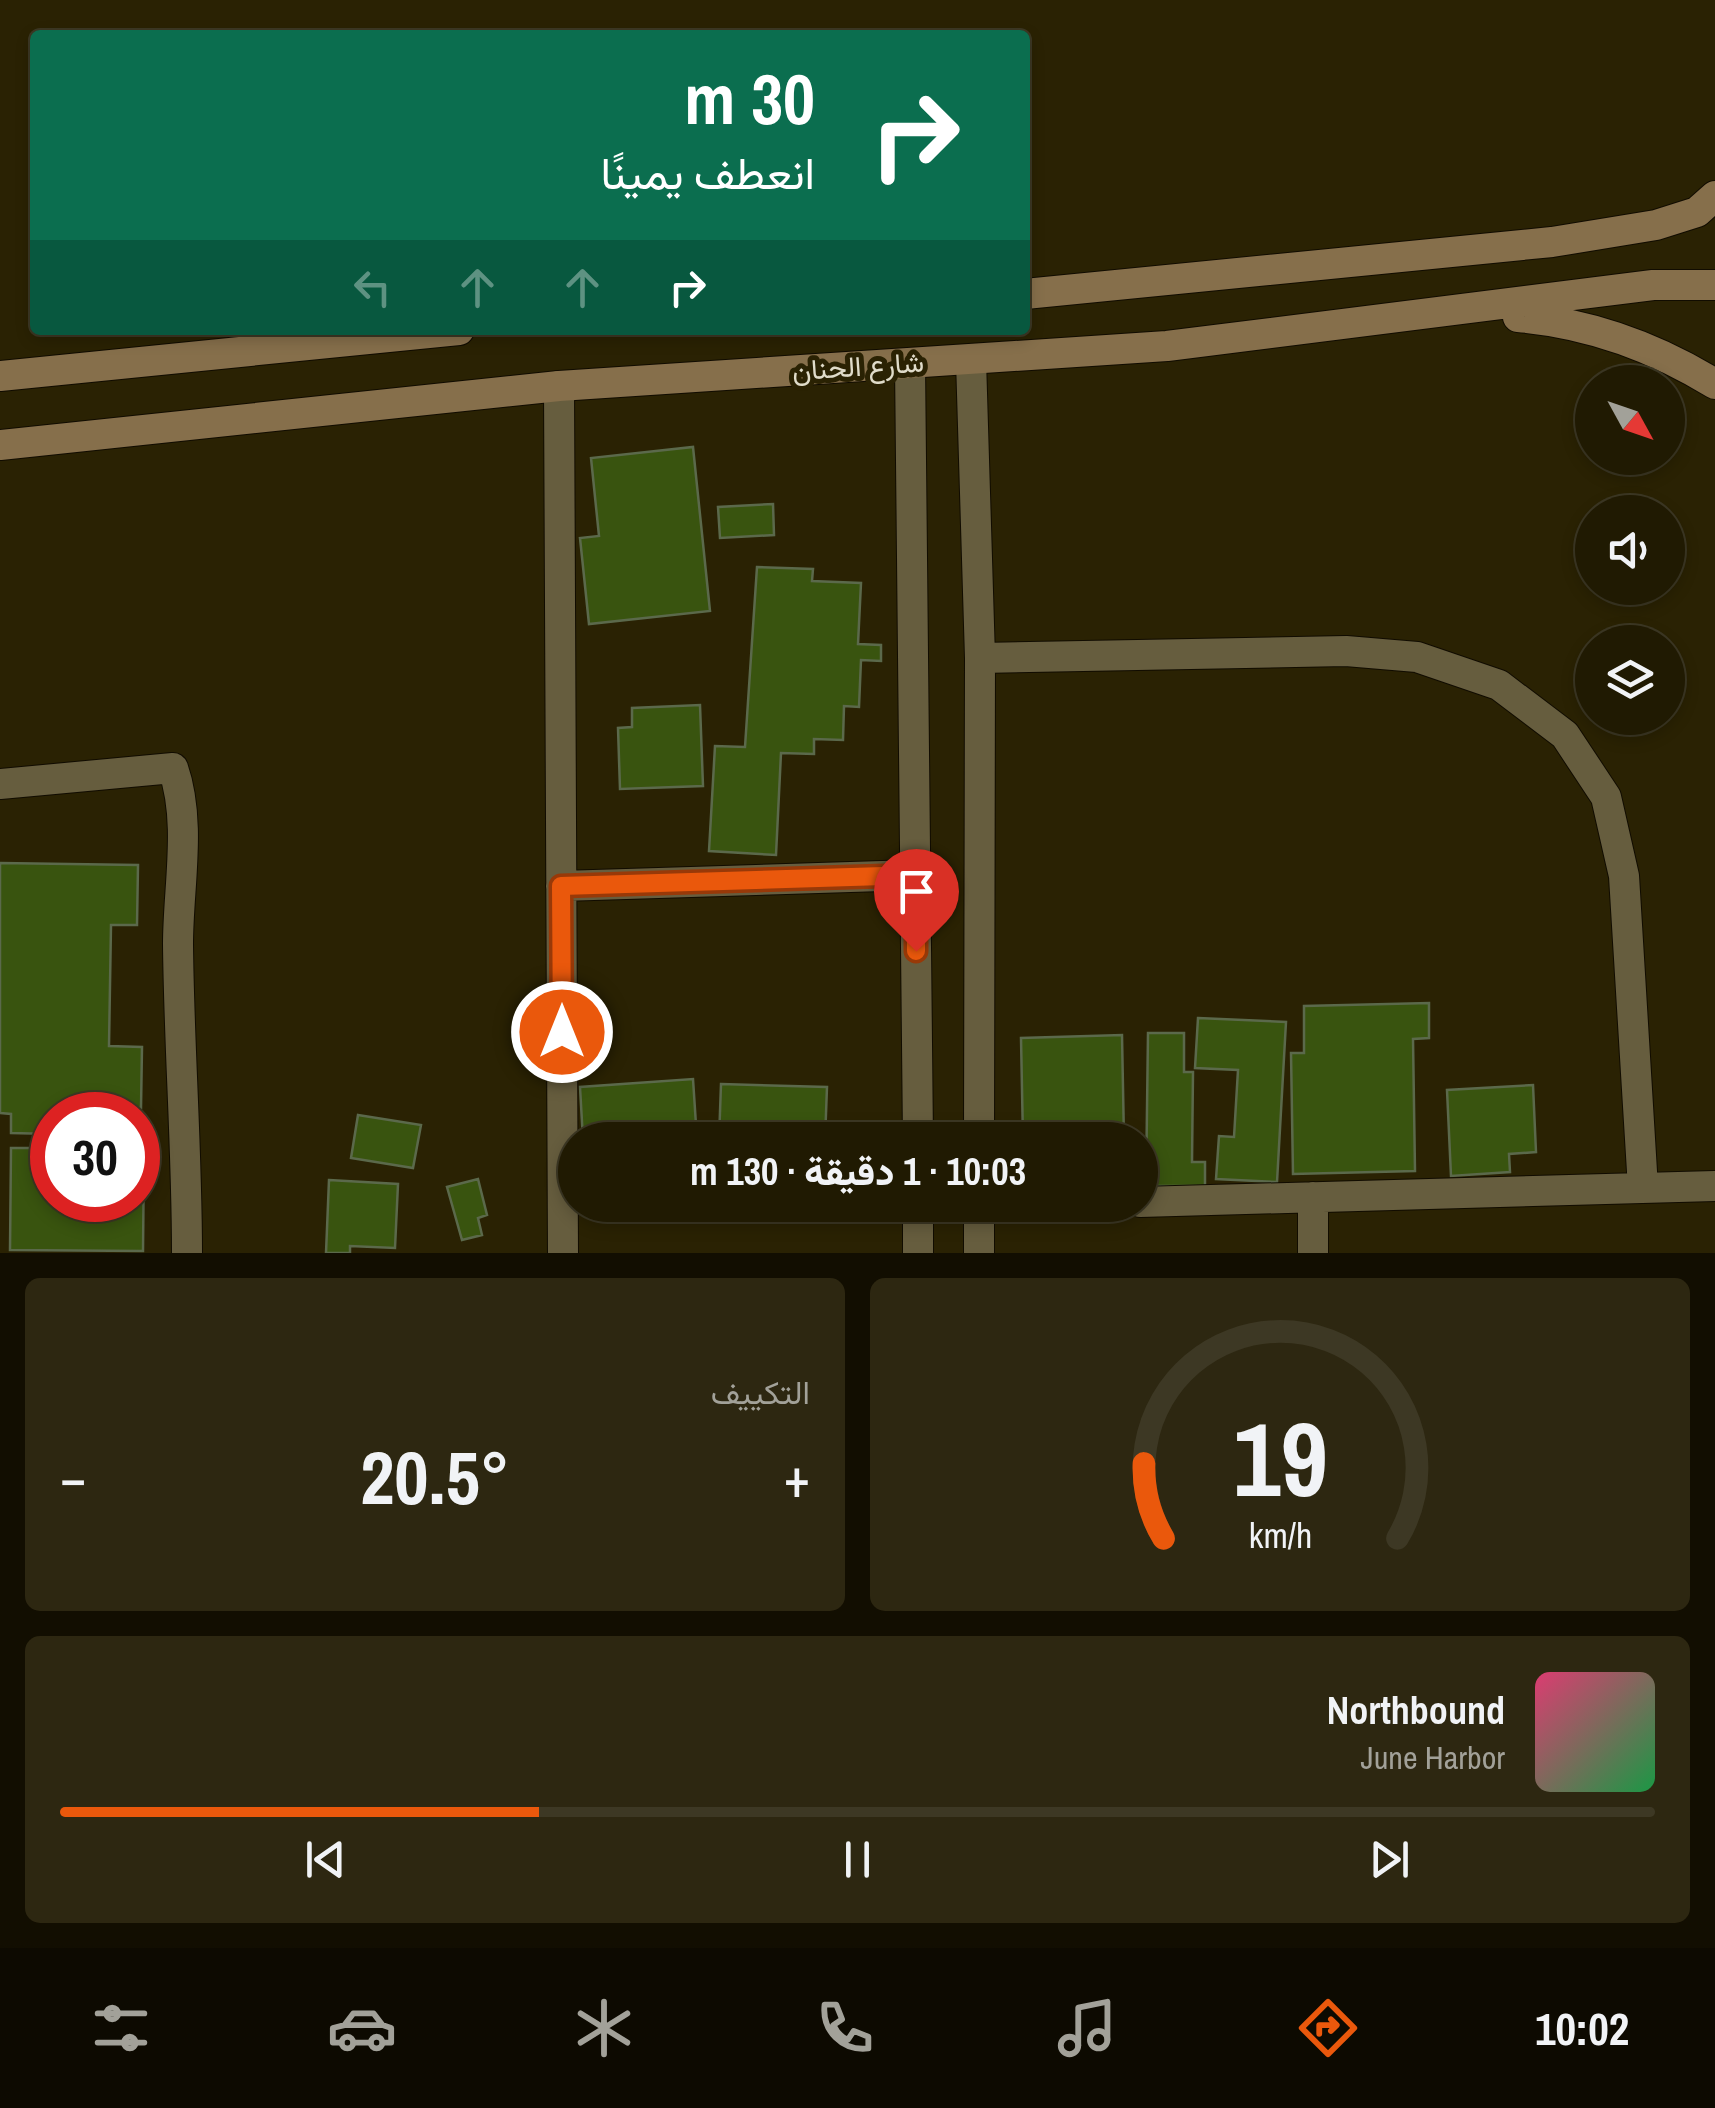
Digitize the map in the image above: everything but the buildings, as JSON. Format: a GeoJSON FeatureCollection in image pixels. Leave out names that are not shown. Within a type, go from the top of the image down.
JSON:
{"type":"FeatureCollection","features":[{"type":"Feature","properties":{"kind":"main road"},"geometry":{"type":"LineString","coordinates":[[1030,294],[1552,242],[1656,226],[1697,212],[1715,196]]}},
{"type":"Feature","properties":{"kind":"main road","name":"شارع الحنان"},"geometry":{"type":"LineString","coordinates":[[0,445],[559,386],[1167,346],[1653,285],[1715,286]]}},
{"type":"Feature","properties":{"kind":"main road"},"geometry":{"type":"LineString","coordinates":[[1456,312],[1570,322],[1642,347],[1715,384]]}},
{"type":"Feature","properties":{"kind":"main road"},"geometry":{"type":"LineString","coordinates":[[0,376],[409,335]]}},
{"type":"Feature","properties":{"kind":"street"},"geometry":{"type":"LineString","coordinates":[[971,360],[980,658],[980,1122]]}},
{"type":"Feature","properties":{"kind":"street"},"geometry":{"type":"LineString","coordinates":[[910,363],[918,1122]]}},
{"type":"Feature","properties":{"kind":"street"},"geometry":{"type":"LineString","coordinates":[[559,386],[562,1253]]}},
{"type":"Feature","properties":{"kind":"street"},"geometry":{"type":"LineString","coordinates":[[980,658],[1346,651],[1417,657],[1499,686],[1565,734],[1606,797],[1624,876],[1643,1188]]}},
{"type":"Feature","properties":{"kind":"street"},"geometry":{"type":"LineString","coordinates":[[0,784],[173,768],[182,794],[178,945],[187,1107],[187,1253]]}},
{"type":"Feature","properties":{"kind":"street"},"geometry":{"type":"LineString","coordinates":[[561,886],[916,875]]}},
{"type":"Feature","properties":{"kind":"street"},"geometry":{"type":"LineString","coordinates":[[1158,1201],[1715,1186]]}},
{"type":"Feature","properties":{"kind":"street"},"geometry":{"type":"LineString","coordinates":[[1314,1196],[1314,1253]]}},
{"type":"Feature","properties":{"kind":"street"},"geometry":{"type":"LineString","coordinates":[[918,1222],[918,1253]]}},
{"type":"Feature","properties":{"kind":"street"},"geometry":{"type":"LineString","coordinates":[[979,1222],[979,1253]]}},
{"type":"Feature","properties":{"kind":"route"},"geometry":{"type":"LineString","coordinates":[[562,1032],[561,886],[916,875],[916,951]]}}]}
